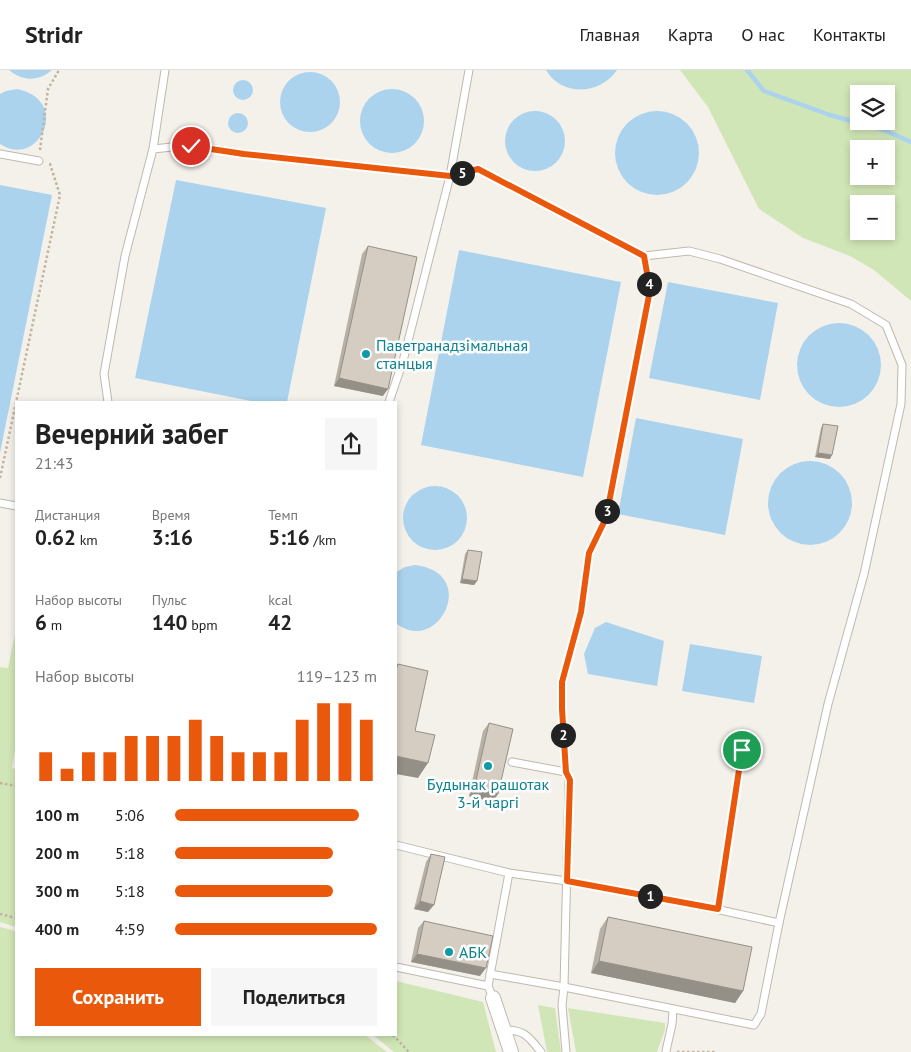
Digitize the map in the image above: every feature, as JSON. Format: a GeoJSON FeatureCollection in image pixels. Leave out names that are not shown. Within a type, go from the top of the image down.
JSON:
{"type":"FeatureCollection","features":[{"type":"Feature","properties":{"kind":"street"},"geometry":{"type":"LineString","coordinates":[[490,992],[511,1052]]}},
{"type":"Feature","properties":{"kind":"lane"},"geometry":{"type":"LineString","coordinates":[[108,401],[104,374],[125,256],[153,149],[165,70]]}},
{"type":"Feature","properties":{"kind":"lane"},"geometry":{"type":"LineString","coordinates":[[390,401],[404,361],[450,176],[469,70]]}},
{"type":"Feature","properties":{"kind":"lane"},"geometry":{"type":"LineString","coordinates":[[153,149],[191,146],[244,154],[450,176],[478,169],[644,256],[689,252],[712,257],[851,304],[886,325],[902,366],[901,404],[864,574],[828,704],[761,1014],[754,1025],[490,974]]}},
{"type":"Feature","properties":{"kind":"lane"},"geometry":{"type":"LineString","coordinates":[[0,154],[39,161]]}},
{"type":"Feature","properties":{"kind":"lane"},"geometry":{"type":"LineString","coordinates":[[566,1052],[562,1005],[570,780],[566,772],[562,682],[581,612],[589,553],[606,518],[650,290],[644,256]]}},
{"type":"Feature","properties":{"kind":"lane"},"geometry":{"type":"LineString","coordinates":[[0,503],[15,506]]}},
{"type":"Feature","properties":{"kind":"lane"},"geometry":{"type":"LineString","coordinates":[[512,762],[566,772]]}},
{"type":"Feature","properties":{"kind":"lane"},"geometry":{"type":"LineString","coordinates":[[397,845],[509,873],[567,881],[718,909],[780,923]]}},
{"type":"Feature","properties":{"kind":"lane"},"geometry":{"type":"LineString","coordinates":[[397,967],[490,992],[490,974],[509,873]]}},
{"type":"Feature","properties":{"kind":"lane"},"geometry":{"type":"LineString","coordinates":[[666,1052],[673,1010]]}},
{"type":"Feature","properties":{"kind":"lane"},"geometry":{"type":"LineString","coordinates":[[504,1030],[513,1030],[528,1036],[540,1052]]}},
{"type":"Feature","properties":{"kind":"path"},"geometry":{"type":"LineString","coordinates":[[16,401],[60,195],[50,164],[39,161],[48,89],[59,70]]}},
{"type":"Feature","properties":{"kind":"path"},"geometry":{"type":"LineString","coordinates":[[0,478],[15,407]]}},
{"type":"Feature","properties":{"kind":"path"},"geometry":{"type":"LineString","coordinates":[[718,909],[742,750]]}},
{"type":"Feature","properties":{"kind":"path"},"geometry":{"type":"LineString","coordinates":[[0,783],[15,786]]}},
{"type":"Feature","properties":{"kind":"path"},"geometry":{"type":"LineString","coordinates":[[0,914],[15,918]]}},
{"type":"Feature","properties":{"kind":"path"},"geometry":{"type":"LineString","coordinates":[[394,1036],[409,1052]]}},
{"type":"Feature","properties":{"kind":"path"},"geometry":{"type":"LineString","coordinates":[[666,1052],[715,1052]]}},
{"type":"Feature","properties":{"kind":"green space"},"geometry":{"type":"Polygon","coordinates":[[[680,70],[911,70],[911,301],[874,270],[850,256],[803,238],[759,209],[708,107],[680,70]]]}},
{"type":"Feature","properties":{"kind":"green space"},"geometry":{"type":"Polygon","coordinates":[[[15,634],[15,751],[12,768],[15,769],[15,927],[0,922],[0,667],[8,668],[15,634]]]}},
{"type":"Feature","properties":{"kind":"green space"},"geometry":{"type":"Polygon","coordinates":[[[0,927],[15,931],[15,1036],[366,1036],[387,1052],[0,1052],[0,927]]]}},
{"type":"Feature","properties":{"kind":"green space"},"geometry":{"type":"Polygon","coordinates":[[[397,981],[483,1002],[496,1052],[394,1052],[374,1036],[397,1036],[397,981]]]}},
{"type":"Feature","properties":{"kind":"green space"},"geometry":{"type":"Polygon","coordinates":[[[538,1005],[555,1008],[561,1052],[547,1052],[538,1005]]]}},
{"type":"Feature","properties":{"kind":"green space"},"geometry":{"type":"Polygon","coordinates":[[[568,1008],[665,1023],[665,1030],[657,1052],[576,1052],[568,1008]]]}},
{"type":"Feature","properties":{"kind":"water"},"geometry":{"type":"Polygon","coordinates":[[[9,70],[52,70],[47,74],[31,79],[20,77],[9,70]]]}},
{"type":"Feature","properties":{"kind":"water"},"geometry":{"type":"Polygon","coordinates":[[[546,70],[617,70],[601,84],[581,90],[561,85],[546,70]]]}},
{"type":"Feature","properties":{"kind":"water"},"geometry":{"type":"Polygon","coordinates":[[[310,72],[327,77],[335,85],[340,102],[335,119],[327,127],[310,132],[293,127],[285,119],[280,102],[285,85],[293,77],[310,72]]]}},
{"type":"Feature","properties":{"kind":"water"},"geometry":{"type":"Polygon","coordinates":[[[243,80],[250,83],[253,90],[250,97],[243,100],[236,97],[233,90],[236,83],[243,80]]]}},
{"type":"Feature","properties":{"kind":"water"},"geometry":{"type":"Polygon","coordinates":[[[17,89],[34,96],[43,106],[46,118],[44,130],[37,141],[27,148],[14,150],[0,144],[0,94],[17,89]]]}},
{"type":"Feature","properties":{"kind":"water"},"geometry":{"type":"Polygon","coordinates":[[[386,89],[398,89],[415,98],[422,109],[424,121],[422,133],[415,144],[398,153],[386,153],[374,148],[365,139],[360,127],[360,115],[365,103],[374,94],[386,89]]]}},
{"type":"Feature","properties":{"kind":"water"},"geometry":{"type":"Polygon","coordinates":[[[535,111],[552,116],[560,124],[565,141],[560,158],[552,166],[535,171],[518,166],[510,158],[505,141],[510,124],[518,116],[535,111]]]}},
{"type":"Feature","properties":{"kind":"water"},"geometry":{"type":"Polygon","coordinates":[[[657,111],[673,114],[687,123],[696,137],[699,153],[696,169],[687,183],[673,192],[657,195],[641,192],[627,183],[618,169],[615,153],[618,137],[627,123],[641,114],[657,111]]]}},
{"type":"Feature","properties":{"kind":"water"},"geometry":{"type":"Polygon","coordinates":[[[238,113],[245,116],[248,123],[245,130],[238,133],[231,130],[228,123],[231,116],[238,113]]]}},
{"type":"Feature","properties":{"kind":"water"},"geometry":{"type":"Polygon","coordinates":[[[176,180],[326,208],[287,401],[251,401],[135,378],[176,180]]]}},
{"type":"Feature","properties":{"kind":"water"},"geometry":{"type":"Polygon","coordinates":[[[0,185],[52,195],[0,453],[0,185]]]}},
{"type":"Feature","properties":{"kind":"water"},"geometry":{"type":"Polygon","coordinates":[[[459,250],[621,282],[583,477],[421,445],[459,250]]]}},
{"type":"Feature","properties":{"kind":"water"},"geometry":{"type":"Polygon","coordinates":[[[668,282],[778,303],[760,400],[649,378],[668,282]]]}},
{"type":"Feature","properties":{"kind":"water"},"geometry":{"type":"Polygon","coordinates":[[[839,323],[855,326],[869,335],[878,349],[881,365],[878,381],[869,395],[855,404],[839,407],[823,404],[809,395],[800,381],[797,365],[800,349],[809,335],[823,326],[839,323]]]}},
{"type":"Feature","properties":{"kind":"water"},"geometry":{"type":"Polygon","coordinates":[[[636,418],[743,439],[725,535],[618,514],[636,418]]]}},
{"type":"Feature","properties":{"kind":"water"},"geometry":{"type":"Polygon","coordinates":[[[810,461],[826,464],[840,473],[849,487],[852,503],[849,519],[840,533],[826,542],[810,545],[794,542],[780,533],[771,519],[768,503],[771,487],[780,473],[794,464],[810,461]]]}},
{"type":"Feature","properties":{"kind":"water"},"geometry":{"type":"Polygon","coordinates":[[[429,486],[441,486],[458,495],[465,506],[467,518],[465,530],[458,541],[441,550],[429,550],[417,545],[408,536],[403,524],[403,512],[408,500],[417,491],[429,486]]]}},
{"type":"Feature","properties":{"kind":"water"},"geometry":{"type":"Polygon","coordinates":[[[415,565],[435,571],[446,582],[449,596],[446,610],[437,622],[426,629],[411,631],[397,624],[397,571],[415,565]]]}},
{"type":"Feature","properties":{"kind":"water"},"geometry":{"type":"Polygon","coordinates":[[[606,622],[664,641],[657,686],[588,674],[584,654],[595,628],[606,622]]]}},
{"type":"Feature","properties":{"kind":"water"},"geometry":{"type":"Polygon","coordinates":[[[690,644],[762,656],[754,703],[682,691],[690,644]]]}},
{"type":"Feature","properties":{"kind":"building","name":"Паветранадзімальная станцыя"},"geometry":{"type":"Polygon","coordinates":[[[368,246],[417,257],[388,389],[339,378],[368,246]]]}},
{"type":"Feature","properties":{"kind":"building"},"geometry":{"type":"Polygon","coordinates":[[[823,424],[838,426],[832,455],[818,453],[823,424]]]}},
{"type":"Feature","properties":{"kind":"building"},"geometry":{"type":"Polygon","coordinates":[[[468,550],[482,552],[477,581],[462,579],[468,550]]]}},
{"type":"Feature","properties":{"kind":"building"},"geometry":{"type":"Polygon","coordinates":[[[398,664],[428,671],[415,731],[435,735],[428,763],[397,756],[398,664]]]}},
{"type":"Feature","properties":{"kind":"building","name":"Будынак рашотак 3-й чаргі"},"geometry":{"type":"Polygon","coordinates":[[[489,723],[513,729],[498,794],[474,789],[489,723]]]}},
{"type":"Feature","properties":{"kind":"building"},"geometry":{"type":"Polygon","coordinates":[[[431,854],[445,857],[434,905],[420,901],[431,854]]]}},
{"type":"Feature","properties":{"kind":"building"},"geometry":{"type":"Polygon","coordinates":[[[608,917],[752,947],[743,991],[599,961],[608,917]]]}},
{"type":"Feature","properties":{"kind":"building","name":"АБК"},"geometry":{"type":"Polygon","coordinates":[[[424,921],[493,936],[486,968],[417,954],[424,921]]]}},
{"type":"Feature","properties":{"kind":"waterway"},"geometry":{"type":"LineString","coordinates":[[747,70],[764,91],[830,115],[884,130],[911,142]]}},
{"type":"Feature","properties":{"kind":"place","name":"Паветранадзімальная станцыя"},"geometry":{"type":"Point","coordinates":[366,354]}},
{"type":"Feature","properties":{"kind":"place","name":"Будынак рашотак 3-й чаргі"},"geometry":{"type":"Point","coordinates":[488,766]}},
{"type":"Feature","properties":{"kind":"place","name":"АБК"},"geometry":{"type":"Point","coordinates":[449,952]}},
{"type":"Feature","properties":{"kind":"route"},"geometry":{"type":"LineString","coordinates":[[191,146],[244,154],[450,176],[478,169],[644,256],[650,290],[606,518],[589,553],[581,612],[562,682],[566,772],[570,780],[567,881],[718,909],[742,750]]}}]}
